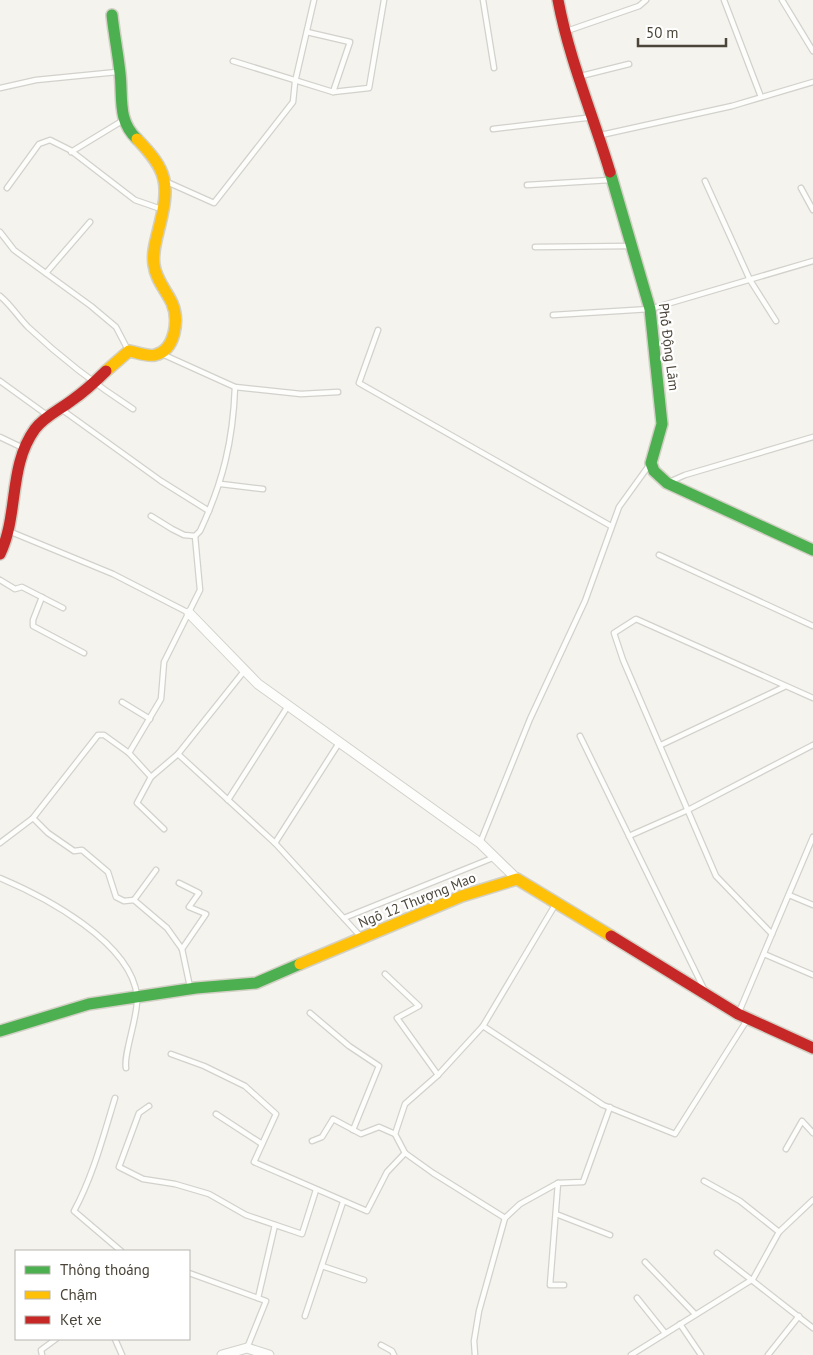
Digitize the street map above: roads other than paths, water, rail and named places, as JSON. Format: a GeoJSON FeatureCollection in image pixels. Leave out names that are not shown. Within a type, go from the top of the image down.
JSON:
{"type":"FeatureCollection","features":[{"type":"Feature","properties":{"kind":"street","name":"Phố Động Lãm"},"geometry":{"type":"LineString","coordinates":[[558,0],[564,32],[614,180],[650,309],[662,424],[651,463]]}},
{"type":"Feature","properties":{"kind":"street"},"geometry":{"type":"LineString","coordinates":[[1,550],[8,530],[24,449],[47,415],[93,383],[129,351],[149,356],[167,349],[173,337],[177,318],[171,300],[154,266],[156,245],[164,211],[166,182],[158,161],[123,120],[120,72],[112,15]]}},
{"type":"Feature","properties":{"kind":"street"},"geometry":{"type":"LineString","coordinates":[[651,463],[654,471],[667,483],[813,550]]}},
{"type":"Feature","properties":{"kind":"street"},"geometry":{"type":"LineString","coordinates":[[189,613],[258,684],[480,843],[517,879],[743,1016],[813,1048]]}},
{"type":"Feature","properties":{"kind":"street","name":"Ngõ 12 Thượng Mao"},"geometry":{"type":"LineString","coordinates":[[0,1031],[89,1004],[191,989],[256,983],[462,896],[517,879]]}},
{"type":"Feature","properties":{"kind":"street"},"geometry":{"type":"LineString","coordinates":[[222,1355],[247,1348],[269,1355]]}},
{"type":"Feature","properties":{"kind":"lane"},"geometry":{"type":"LineString","coordinates":[[166,182],[214,203],[294,102],[295,82],[314,0]]}},
{"type":"Feature","properties":{"kind":"lane"},"geometry":{"type":"LineString","coordinates":[[233,61],[295,82],[333,92],[370,88],[384,0]]}},
{"type":"Feature","properties":{"kind":"lane"},"geometry":{"type":"LineString","coordinates":[[483,0],[494,68]]}},
{"type":"Feature","properties":{"kind":"lane"},"geometry":{"type":"LineString","coordinates":[[564,32],[639,6],[646,0]]}},
{"type":"Feature","properties":{"kind":"lane"},"geometry":{"type":"LineString","coordinates":[[724,0],[761,97]]}},
{"type":"Feature","properties":{"kind":"lane"},"geometry":{"type":"LineString","coordinates":[[782,0],[813,51]]}},
{"type":"Feature","properties":{"kind":"lane"},"geometry":{"type":"LineString","coordinates":[[307,32],[350,42],[333,92]]}},
{"type":"Feature","properties":{"kind":"lane"},"geometry":{"type":"LineString","coordinates":[[580,76],[629,64]]}},
{"type":"Feature","properties":{"kind":"lane"},"geometry":{"type":"LineString","coordinates":[[0,88],[36,80],[120,72]]}},
{"type":"Feature","properties":{"kind":"lane"},"geometry":{"type":"LineString","coordinates":[[599,136],[657,124],[813,82]]}},
{"type":"Feature","properties":{"kind":"lane"},"geometry":{"type":"LineString","coordinates":[[493,129],[594,117]]}},
{"type":"Feature","properties":{"kind":"lane"},"geometry":{"type":"LineString","coordinates":[[71,152],[123,120]]}},
{"type":"Feature","properties":{"kind":"lane"},"geometry":{"type":"LineString","coordinates":[[6,188],[22,165],[45,141],[62,145],[136,200],[164,211]]}},
{"type":"Feature","properties":{"kind":"lane"},"geometry":{"type":"LineString","coordinates":[[526,185],[614,180]]}},
{"type":"Feature","properties":{"kind":"lane"},"geometry":{"type":"LineString","coordinates":[[705,181],[750,280],[776,321]]}},
{"type":"Feature","properties":{"kind":"lane"},"geometry":{"type":"LineString","coordinates":[[800,188],[813,210]]}},
{"type":"Feature","properties":{"kind":"lane"},"geometry":{"type":"LineString","coordinates":[[46,273],[90,222]]}},
{"type":"Feature","properties":{"kind":"lane"},"geometry":{"type":"LineString","coordinates":[[0,232],[14,250],[91,306],[116,327],[129,351]]}},
{"type":"Feature","properties":{"kind":"lane"},"geometry":{"type":"LineString","coordinates":[[535,247],[632,246]]}},
{"type":"Feature","properties":{"kind":"lane"},"geometry":{"type":"LineString","coordinates":[[553,315],[650,309],[813,261]]}},
{"type":"Feature","properties":{"kind":"lane"},"geometry":{"type":"LineString","coordinates":[[0,296],[12,306],[27,326],[93,383],[133,409]]}},
{"type":"Feature","properties":{"kind":"lane"},"geometry":{"type":"LineString","coordinates":[[378,330],[359,383],[611,526]]}},
{"type":"Feature","properties":{"kind":"lane"},"geometry":{"type":"LineString","coordinates":[[160,353],[235,387],[302,394],[338,392]]}},
{"type":"Feature","properties":{"kind":"lane"},"geometry":{"type":"LineString","coordinates":[[0,381],[47,415]]}},
{"type":"Feature","properties":{"kind":"lane"},"geometry":{"type":"LineString","coordinates":[[129,753],[150,720],[162,695],[164,662],[189,613],[200,586],[195,536],[210,511],[221,484],[231,437],[235,387]]}},
{"type":"Feature","properties":{"kind":"lane"},"geometry":{"type":"LineString","coordinates":[[59,408],[160,481],[210,511]]}},
{"type":"Feature","properties":{"kind":"lane"},"geometry":{"type":"LineString","coordinates":[[0,437],[24,449]]}},
{"type":"Feature","properties":{"kind":"lane"},"geometry":{"type":"LineString","coordinates":[[667,483],[685,474],[813,437]]}},
{"type":"Feature","properties":{"kind":"lane"},"geometry":{"type":"LineString","coordinates":[[480,843],[530,719],[585,601],[619,507],[651,463]]}},
{"type":"Feature","properties":{"kind":"lane"},"geometry":{"type":"LineString","coordinates":[[221,484],[263,489]]}},
{"type":"Feature","properties":{"kind":"lane"},"geometry":{"type":"LineString","coordinates":[[151,516],[184,535],[195,536]]}},
{"type":"Feature","properties":{"kind":"lane"},"geometry":{"type":"LineString","coordinates":[[8,530],[113,574],[189,613]]}},
{"type":"Feature","properties":{"kind":"lane"},"geometry":{"type":"LineString","coordinates":[[659,555],[813,626]]}},
{"type":"Feature","properties":{"kind":"lane"},"geometry":{"type":"LineString","coordinates":[[0,580],[15,589],[22,587],[63,608]]}},
{"type":"Feature","properties":{"kind":"lane"},"geometry":{"type":"LineString","coordinates":[[42,597],[33,620],[33,626],[84,653]]}},
{"type":"Feature","properties":{"kind":"lane"},"geometry":{"type":"LineString","coordinates":[[772,934],[716,876],[662,745],[623,660],[614,632],[636,620],[784,687],[813,698]]}},
{"type":"Feature","properties":{"kind":"lane"},"geometry":{"type":"LineString","coordinates":[[164,829],[137,803],[151,777],[178,754],[245,670]]}},
{"type":"Feature","properties":{"kind":"lane"},"geometry":{"type":"LineString","coordinates":[[662,745],[784,687]]}},
{"type":"Feature","properties":{"kind":"lane"},"geometry":{"type":"LineString","coordinates":[[122,702],[150,720]]}},
{"type":"Feature","properties":{"kind":"lane"},"geometry":{"type":"LineString","coordinates":[[228,800],[288,706]]}},
{"type":"Feature","properties":{"kind":"lane"},"geometry":{"type":"LineString","coordinates":[[0,844],[33,818],[98,735],[104,734],[129,753],[151,777]]}},
{"type":"Feature","properties":{"kind":"lane"},"geometry":{"type":"LineString","coordinates":[[580,736],[707,995]]}},
{"type":"Feature","properties":{"kind":"lane"},"geometry":{"type":"LineString","coordinates":[[275,843],[339,743]]}},
{"type":"Feature","properties":{"kind":"lane"},"geometry":{"type":"LineString","coordinates":[[629,836],[688,810],[813,745]]}},
{"type":"Feature","properties":{"kind":"lane"},"geometry":{"type":"LineString","coordinates":[[178,754],[275,843],[362,938]]}},
{"type":"Feature","properties":{"kind":"lane"},"geometry":{"type":"LineString","coordinates":[[33,818],[48,833],[74,851],[82,850],[108,872],[116,897],[124,901],[134,900],[167,928],[182,950],[191,989]]}},
{"type":"Feature","properties":{"kind":"lane"},"geometry":{"type":"LineString","coordinates":[[483,1026],[603,1105],[675,1134],[743,1016],[764,954],[813,837]]}},
{"type":"Feature","properties":{"kind":"lane"},"geometry":{"type":"LineString","coordinates":[[344,918],[495,857]]}},
{"type":"Feature","properties":{"kind":"lane"},"geometry":{"type":"LineString","coordinates":[[134,900],[156,870]]}},
{"type":"Feature","properties":{"kind":"lane"},"geometry":{"type":"LineString","coordinates":[[0,878],[55,904],[77,919],[124,962],[137,996],[126,1068]]}},
{"type":"Feature","properties":{"kind":"lane"},"geometry":{"type":"LineString","coordinates":[[179,883],[199,893],[189,907],[206,914],[182,950]]}},
{"type":"Feature","properties":{"kind":"lane"},"geometry":{"type":"LineString","coordinates":[[788,895],[813,905]]}},
{"type":"Feature","properties":{"kind":"lane"},"geometry":{"type":"LineString","coordinates":[[395,1134],[405,1104],[438,1075],[483,1026],[556,904]]}},
{"type":"Feature","properties":{"kind":"lane"},"geometry":{"type":"LineString","coordinates":[[764,954],[813,975]]}},
{"type":"Feature","properties":{"kind":"lane"},"geometry":{"type":"LineString","coordinates":[[385,974],[419,1006],[397,1018],[438,1075]]}},
{"type":"Feature","properties":{"kind":"lane"},"geometry":{"type":"LineString","coordinates":[[310,1012],[349,1046],[379,1066],[353,1130]]}},
{"type":"Feature","properties":{"kind":"lane"},"geometry":{"type":"LineString","coordinates":[[171,1054],[204,1066],[245,1086],[276,1114],[254,1162],[343,1202],[367,1211],[388,1172],[405,1153]]}},
{"type":"Feature","properties":{"kind":"lane"},"geometry":{"type":"LineString","coordinates":[[115,1098],[95,1164],[85,1191],[74,1211],[120,1250]]}},
{"type":"Feature","properties":{"kind":"lane"},"geometry":{"type":"LineString","coordinates":[[149,1106],[139,1113],[119,1168],[143,1179],[175,1184],[209,1194],[246,1215],[302,1234],[316,1190]]}},
{"type":"Feature","properties":{"kind":"lane"},"geometry":{"type":"LineString","coordinates":[[476,1355],[474,1341],[479,1312],[505,1218],[520,1204],[558,1183],[583,1182],[610,1107]]}},
{"type":"Feature","properties":{"kind":"lane"},"geometry":{"type":"LineString","coordinates":[[216,1114],[262,1144]]}},
{"type":"Feature","properties":{"kind":"lane"},"geometry":{"type":"LineString","coordinates":[[312,1141],[322,1137],[333,1119],[361,1134],[379,1127],[395,1134],[405,1153],[433,1173],[505,1218]]}},
{"type":"Feature","properties":{"kind":"lane"},"geometry":{"type":"LineString","coordinates":[[786,1149],[802,1122],[813,1134]]}},
{"type":"Feature","properties":{"kind":"lane"},"geometry":{"type":"LineString","coordinates":[[704,1181],[740,1201],[779,1232]]}},
{"type":"Feature","properties":{"kind":"lane"},"geometry":{"type":"LineString","coordinates":[[558,1183],[550,1285],[564,1285]]}},
{"type":"Feature","properties":{"kind":"lane"},"geometry":{"type":"LineString","coordinates":[[631,1355],[753,1279],[779,1232],[813,1200]]}},
{"type":"Feature","properties":{"kind":"lane"},"geometry":{"type":"LineString","coordinates":[[305,1316],[343,1202]]}},
{"type":"Feature","properties":{"kind":"lane"},"geometry":{"type":"LineString","coordinates":[[556,1214],[610,1235]]}},
{"type":"Feature","properties":{"kind":"lane"},"geometry":{"type":"LineString","coordinates":[[258,1298],[275,1225]]}},
{"type":"Feature","properties":{"kind":"lane"},"geometry":{"type":"LineString","coordinates":[[717,1252],[813,1328]]}},
{"type":"Feature","properties":{"kind":"lane"},"geometry":{"type":"LineString","coordinates":[[645,1262],[695,1314]]}},
{"type":"Feature","properties":{"kind":"lane"},"geometry":{"type":"LineString","coordinates":[[322,1266],[364,1280]]}},
{"type":"Feature","properties":{"kind":"lane"},"geometry":{"type":"LineString","coordinates":[[190,1273],[266,1301],[247,1348]]}},
{"type":"Feature","properties":{"kind":"lane"},"geometry":{"type":"LineString","coordinates":[[637,1298],[665,1333]]}},
{"type":"Feature","properties":{"kind":"lane"},"geometry":{"type":"LineString","coordinates":[[768,1355],[798,1316]]}},
{"type":"Feature","properties":{"kind":"lane"},"geometry":{"type":"LineString","coordinates":[[680,1324],[701,1355]]}},
{"type":"Feature","properties":{"kind":"lane"},"geometry":{"type":"LineString","coordinates":[[42,1355],[41,1350],[55,1340]]}},
{"type":"Feature","properties":{"kind":"lane"},"geometry":{"type":"LineString","coordinates":[[115,1340],[122,1355]]}},
{"type":"Feature","properties":{"kind":"lane"},"geometry":{"type":"LineString","coordinates":[[381,1345],[392,1351],[394,1355]]}}]}
